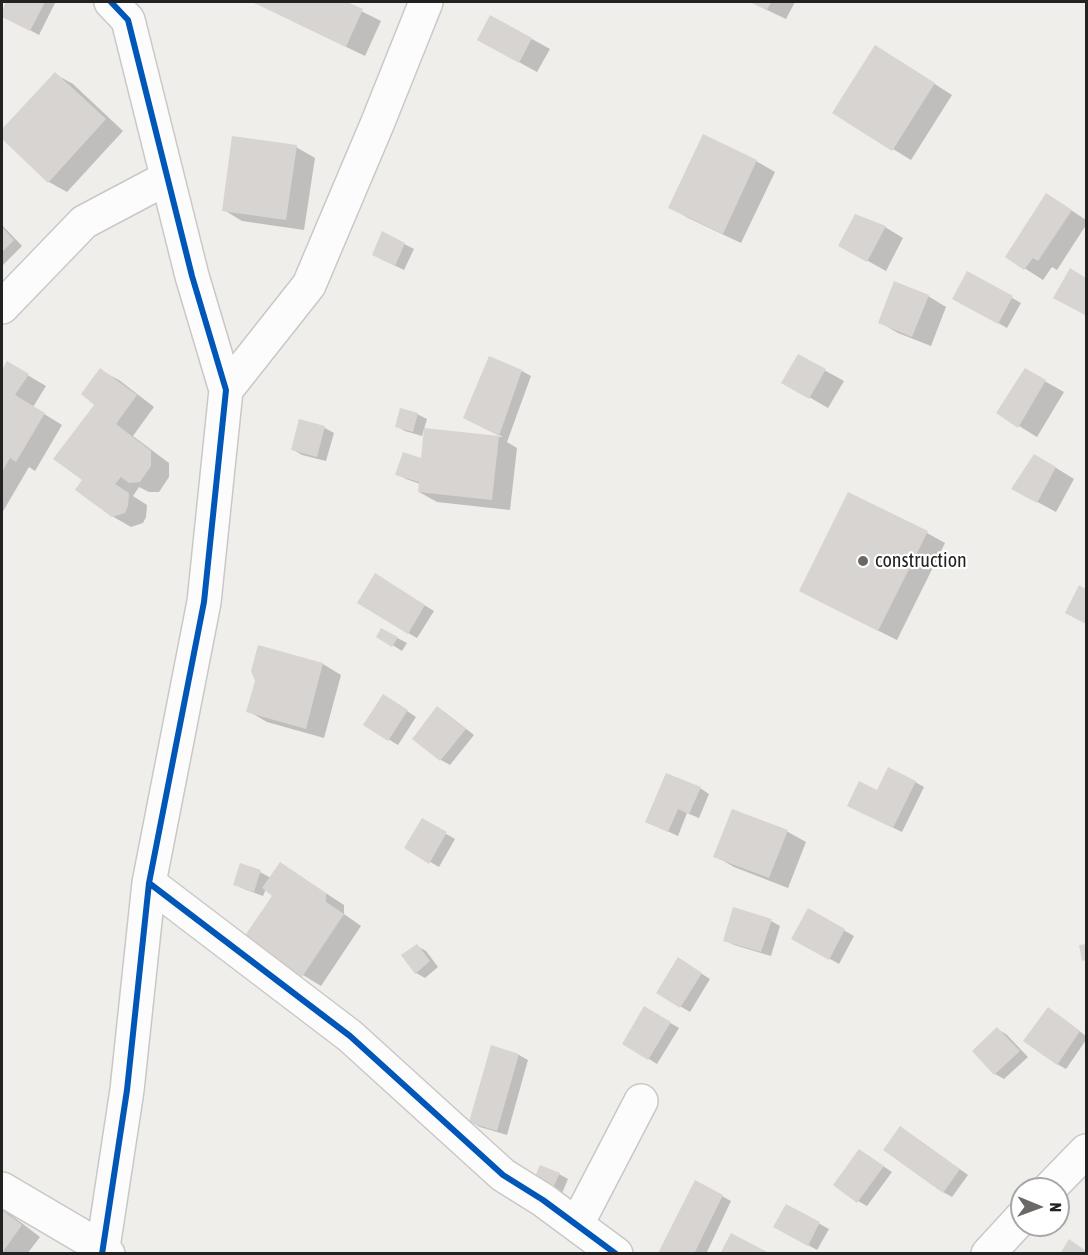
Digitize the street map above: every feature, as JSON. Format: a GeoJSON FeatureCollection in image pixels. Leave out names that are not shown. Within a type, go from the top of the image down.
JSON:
{"type":"FeatureCollection","features":[{"type":"Feature","properties":{"kind":"street"},"geometry":{"type":"LineString","coordinates":[[2,1189],[105,1252],[127,1090],[149,883],[204,602],[226,390],[192,276],[129,20],[111,2]]}},
{"type":"Feature","properties":{"kind":"street"},"geometry":{"type":"LineString","coordinates":[[226,390],[309,285],[426,2]]}},
{"type":"Feature","properties":{"kind":"street"},"geometry":{"type":"LineString","coordinates":[[2,307],[84,222],[167,178]]}},
{"type":"Feature","properties":{"kind":"street"},"geometry":{"type":"LineString","coordinates":[[149,883],[350,1036],[503,1175],[543,1200],[616,1254]]}},
{"type":"Feature","properties":{"kind":"street"},"geometry":{"type":"LineString","coordinates":[[577,1224],[641,1101]]}},
{"type":"Feature","properties":{"kind":"street"},"geometry":{"type":"LineString","coordinates":[[1061,1177],[1086,1151]]}},
{"type":"Feature","properties":{"kind":"street"},"geometry":{"type":"LineString","coordinates":[[988,1254],[1010,1230]]}},
{"type":"Feature","properties":{"kind":"building"},"geometry":{"type":"Polygon","coordinates":[[[6,2],[45,2],[30,31],[2,17],[6,2]]]}},
{"type":"Feature","properties":{"kind":"building"},"geometry":{"type":"Polygon","coordinates":[[[252,2],[347,2],[363,9],[346,47],[252,2]]]}},
{"type":"Feature","properties":{"kind":"building"},"geometry":{"type":"Polygon","coordinates":[[[750,2],[771,2],[767,10],[750,2]]]}},
{"type":"Feature","properties":{"kind":"building"},"geometry":{"type":"Polygon","coordinates":[[[490,15],[532,38],[519,63],[477,40],[490,15]]]}},
{"type":"Feature","properties":{"kind":"building"},"geometry":{"type":"Polygon","coordinates":[[[875,45],[935,83],[892,151],[832,113],[875,45]]]}},
{"type":"Feature","properties":{"kind":"building"},"geometry":{"type":"Polygon","coordinates":[[[55,72],[106,119],[48,183],[2,139],[2,129],[55,72]]]}},
{"type":"Feature","properties":{"kind":"building"},"geometry":{"type":"Polygon","coordinates":[[[703,134],[757,160],[723,234],[668,208],[703,134]]]}},
{"type":"Feature","properties":{"kind":"building"},"geometry":{"type":"Polygon","coordinates":[[[232,136],[297,145],[286,220],[222,211],[232,136]]]}},
{"type":"Feature","properties":{"kind":"building"},"geometry":{"type":"Polygon","coordinates":[[[1046,193],[1072,210],[1038,261],[1033,258],[1024,270],[1005,257],[1046,193]]]}},
{"type":"Feature","properties":{"kind":"building"},"geometry":{"type":"Polygon","coordinates":[[[855,214],[886,226],[867,262],[838,246],[855,214]]]}},
{"type":"Feature","properties":{"kind":"building"},"geometry":{"type":"Polygon","coordinates":[[[2,227],[14,240],[2,252],[2,227]]]}},
{"type":"Feature","properties":{"kind":"building"},"geometry":{"type":"Polygon","coordinates":[[[382,231],[405,243],[395,266],[372,255],[382,231]]]}},
{"type":"Feature","properties":{"kind":"building"},"geometry":{"type":"Polygon","coordinates":[[[1070,268],[1086,278],[1085,315],[1053,298],[1070,268]]]}},
{"type":"Feature","properties":{"kind":"building"},"geometry":{"type":"Polygon","coordinates":[[[967,271],[1013,296],[998,324],[952,299],[967,271]]]}},
{"type":"Feature","properties":{"kind":"building"},"geometry":{"type":"Polygon","coordinates":[[[894,281],[929,295],[912,337],[878,323],[894,281]]]}},
{"type":"Feature","properties":{"kind":"building"},"geometry":{"type":"Polygon","coordinates":[[[798,354],[826,369],[809,399],[781,383],[798,354]]]}},
{"type":"Feature","properties":{"kind":"building"},"geometry":{"type":"Polygon","coordinates":[[[489,356],[522,370],[499,436],[463,418],[489,356]]]}},
{"type":"Feature","properties":{"kind":"building"},"geometry":{"type":"Polygon","coordinates":[[[7,361],[29,374],[15,395],[45,413],[16,462],[10,458],[2,472],[2,370],[7,361]]]}},
{"type":"Feature","properties":{"kind":"building"},"geometry":{"type":"Polygon","coordinates":[[[100,368],[137,395],[116,424],[151,451],[151,466],[140,482],[129,483],[121,477],[115,484],[129,493],[128,506],[125,513],[112,517],[75,490],[82,480],[53,459],[94,405],[81,394],[100,368]]]}},
{"type":"Feature","properties":{"kind":"building"},"geometry":{"type":"Polygon","coordinates":[[[1025,368],[1046,380],[1018,428],[996,413],[1025,368]]]}},
{"type":"Feature","properties":{"kind":"building"},"geometry":{"type":"Polygon","coordinates":[[[400,408],[418,413],[413,432],[395,427],[400,408]]]}},
{"type":"Feature","properties":{"kind":"building"},"geometry":{"type":"Polygon","coordinates":[[[299,419],[325,426],[317,457],[291,450],[299,419]]]}},
{"type":"Feature","properties":{"kind":"building"},"geometry":{"type":"Polygon","coordinates":[[[424,428],[499,436],[492,500],[418,492],[419,482],[395,475],[403,452],[421,458],[424,428]]]}},
{"type":"Feature","properties":{"kind":"building"},"geometry":{"type":"Polygon","coordinates":[[[1034,454],[1056,467],[1037,503],[1011,489],[1034,454]]]}},
{"type":"Feature","properties":{"kind":"building","name":"construction"},"geometry":{"type":"Polygon","coordinates":[[[848,492],[928,531],[878,631],[799,591],[848,492]]]}},
{"type":"Feature","properties":{"kind":"building"},"geometry":{"type":"Polygon","coordinates":[[[375,573],[425,605],[408,634],[357,603],[375,573]]]}},
{"type":"Feature","properties":{"kind":"building"},"geometry":{"type":"Polygon","coordinates":[[[1079,585],[1086,589],[1086,624],[1065,613],[1079,585]]]}},
{"type":"Feature","properties":{"kind":"building"},"geometry":{"type":"Polygon","coordinates":[[[381,628],[398,637],[392,647],[376,637],[381,628]]]}},
{"type":"Feature","properties":{"kind":"building"},"geometry":{"type":"Polygon","coordinates":[[[258,645],[323,663],[306,729],[246,712],[255,681],[251,671],[258,645]]]}},
{"type":"Feature","properties":{"kind":"building"},"geometry":{"type":"Polygon","coordinates":[[[383,694],[408,710],[388,741],[363,725],[383,694]]]}},
{"type":"Feature","properties":{"kind":"building"},"geometry":{"type":"Polygon","coordinates":[[[437,706],[466,729],[440,761],[412,739],[437,706]]]}},
{"type":"Feature","properties":{"kind":"building"},"geometry":{"type":"Polygon","coordinates":[[[888,767],[916,781],[893,828],[847,806],[859,781],[877,790],[888,767]]]}},
{"type":"Feature","properties":{"kind":"building"},"geometry":{"type":"Polygon","coordinates":[[[666,773],[701,787],[689,814],[678,809],[668,832],[645,822],[666,773]]]}},
{"type":"Feature","properties":{"kind":"building"},"geometry":{"type":"Polygon","coordinates":[[[732,809],[788,830],[769,878],[713,857],[732,809]]]}},
{"type":"Feature","properties":{"kind":"building"},"geometry":{"type":"Polygon","coordinates":[[[422,818],[447,832],[429,864],[404,848],[422,818]]]}},
{"type":"Feature","properties":{"kind":"building"},"geometry":{"type":"Polygon","coordinates":[[[280,862],[326,893],[326,902],[344,914],[302,977],[244,937],[272,896],[262,888],[280,862]]]}},
{"type":"Feature","properties":{"kind":"building"},"geometry":{"type":"Polygon","coordinates":[[[240,863],[261,870],[254,892],[233,885],[240,863]]]}},
{"type":"Feature","properties":{"kind":"building"},"geometry":{"type":"Polygon","coordinates":[[[733,907],[772,919],[761,952],[723,941],[733,907]]]}},
{"type":"Feature","properties":{"kind":"building"},"geometry":{"type":"Polygon","coordinates":[[[808,908],[845,929],[829,960],[791,939],[808,908]]]}},
{"type":"Feature","properties":{"kind":"building"},"geometry":{"type":"Polygon","coordinates":[[[417,944],[430,961],[415,974],[401,955],[417,944]]]}},
{"type":"Feature","properties":{"kind":"building"},"geometry":{"type":"Polygon","coordinates":[[[1086,944],[1086,960],[1082,961],[1079,945],[1086,944]]]}},
{"type":"Feature","properties":{"kind":"building"},"geometry":{"type":"Polygon","coordinates":[[[678,957],[702,973],[680,1008],[656,993],[678,957]]]}},
{"type":"Feature","properties":{"kind":"building"},"geometry":{"type":"Polygon","coordinates":[[[644,1006],[671,1022],[648,1060],[622,1044],[644,1006]]]}},
{"type":"Feature","properties":{"kind":"building"},"geometry":{"type":"Polygon","coordinates":[[[1048,1007],[1080,1031],[1057,1065],[1023,1041],[1048,1007]]]}},
{"type":"Feature","properties":{"kind":"building"},"geometry":{"type":"Polygon","coordinates":[[[997,1027],[1020,1051],[994,1075],[972,1051],[997,1027]]]}},
{"type":"Feature","properties":{"kind":"building"},"geometry":{"type":"Polygon","coordinates":[[[491,1045],[519,1054],[497,1131],[469,1122],[491,1045]]]}},
{"type":"Feature","properties":{"kind":"building"},"geometry":{"type":"Polygon","coordinates":[[[900,1126],[960,1169],[943,1193],[883,1150],[900,1126]]]}},
{"type":"Feature","properties":{"kind":"building"},"geometry":{"type":"Polygon","coordinates":[[[859,1149],[884,1166],[857,1203],[833,1185],[859,1149]]]}},
{"type":"Feature","properties":{"kind":"building"},"geometry":{"type":"Polygon","coordinates":[[[540,1165],[560,1173],[550,1194],[531,1186],[540,1165]]]}},
{"type":"Feature","properties":{"kind":"building"},"geometry":{"type":"Polygon","coordinates":[[[695,1180],[723,1195],[694,1254],[660,1254],[658,1253],[695,1180]]]}},
{"type":"Feature","properties":{"kind":"building"},"geometry":{"type":"Polygon","coordinates":[[[786,1204],[820,1222],[808,1246],[773,1227],[786,1204]]]}},
{"type":"Feature","properties":{"kind":"building"},"geometry":{"type":"Polygon","coordinates":[[[2,1210],[22,1225],[2,1253],[2,1210]]]}},
{"type":"Feature","properties":{"kind":"building"},"geometry":{"type":"Polygon","coordinates":[[[731,1233],[771,1254],[720,1254],[731,1233]]]}},
{"type":"Feature","properties":{"kind":"building"},"geometry":{"type":"Polygon","coordinates":[[[1069,1239],[1086,1251],[1086,1254],[1060,1254],[1069,1239]]]}},
{"type":"Feature","properties":{"kind":"cycle path"},"geometry":{"type":"LineString","coordinates":[[102,1254],[127,1090],[149,883],[204,602],[226,390],[192,276],[128,20],[111,2]]}},
{"type":"Feature","properties":{"kind":"cycle path"},"geometry":{"type":"LineString","coordinates":[[149,883],[350,1036],[503,1175],[543,1200],[616,1254]]}},
{"type":"Feature","properties":{"kind":"place","name":"construction"},"geometry":{"type":"Point","coordinates":[863,561]}}]}
